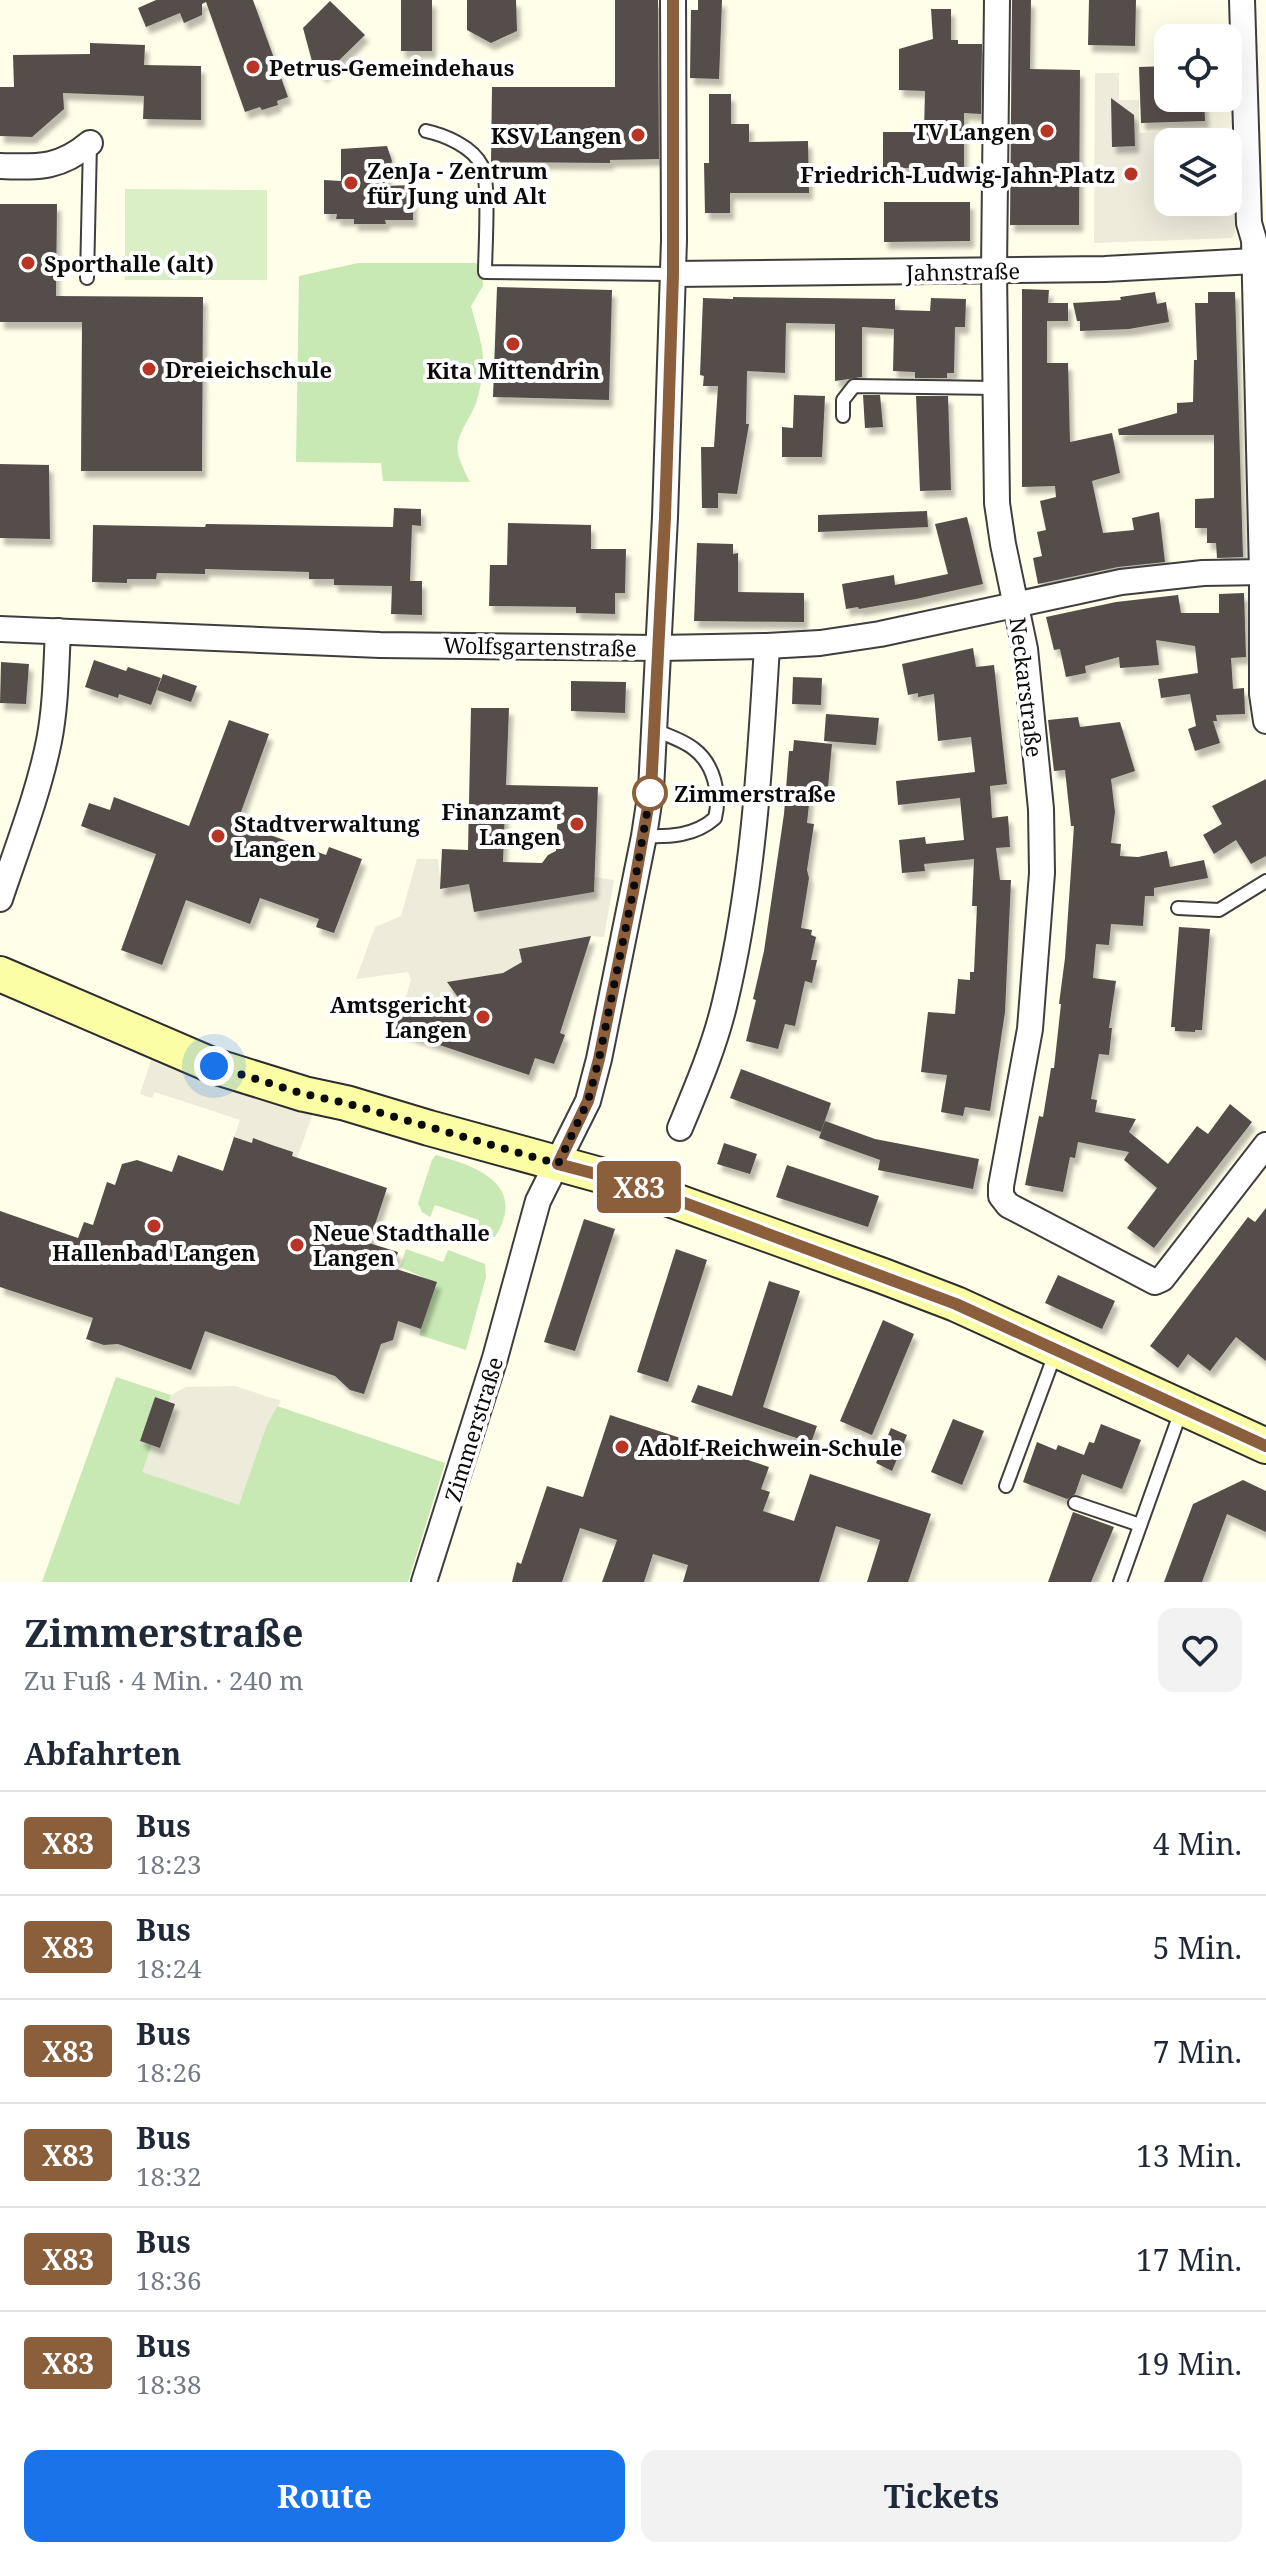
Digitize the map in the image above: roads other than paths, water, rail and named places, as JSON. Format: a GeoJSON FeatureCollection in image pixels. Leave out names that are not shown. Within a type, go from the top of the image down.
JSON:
{"type":"FeatureCollection","features":[{"type":"Feature","properties":{"kind":"main road"},"geometry":{"type":"LineString","coordinates":[[0,974],[225,1070],[611,1178],[854,1265],[956,1304],[1266,1446]]}},
{"type":"Feature","properties":{"kind":"street","name":"Zimmerstraße"},"geometry":{"type":"LineString","coordinates":[[424,1582],[495,1358],[538,1201],[588,1101],[644,836],[651,790],[659,648],[673,274],[673,0]]}},
{"type":"Feature","properties":{"kind":"street","name":"Neckarstraße"},"geometry":{"type":"LineString","coordinates":[[997,0],[994,271],[999,522],[1025,649],[1041,809],[1042,873],[1030,1029],[1001,1196],[1008,1205],[1155,1282],[1162,1279],[1266,1145]]}},
{"type":"Feature","properties":{"kind":"street"},"geometry":{"type":"LineString","coordinates":[[1242,0],[1254,30],[1248,207],[1254,240],[1261,343],[1262,694],[1266,721]]}},
{"type":"Feature","properties":{"kind":"street"},"geometry":{"type":"LineString","coordinates":[[0,166],[54,165],[74,156],[90,143]]}},
{"type":"Feature","properties":{"kind":"street","name":"Jahnstraße"},"geometry":{"type":"LineString","coordinates":[[673,274],[1105,269],[1254,261]]}},
{"type":"Feature","properties":{"kind":"street","name":"Wolfsgartenstraße"},"geometry":{"type":"LineString","coordinates":[[0,629],[380,645],[767,646],[820,643],[880,634],[1121,582],[1203,573],[1264,572]]}},
{"type":"Feature","properties":{"kind":"street"},"geometry":{"type":"LineString","coordinates":[[0,899],[49,741],[54,710],[58,631]]}},
{"type":"Feature","properties":{"kind":"street"},"geometry":{"type":"LineString","coordinates":[[680,1128],[721,1018],[744,910],[759,786],[767,646]]}},
{"type":"Feature","properties":{"kind":"lane"},"geometry":{"type":"LineString","coordinates":[[426,131],[445,135],[474,155],[484,169],[485,272],[673,274]]}},
{"type":"Feature","properties":{"kind":"lane"},"geometry":{"type":"LineString","coordinates":[[87,278],[90,143]]}},
{"type":"Feature","properties":{"kind":"lane"},"geometry":{"type":"LineString","coordinates":[[843,416],[843,400],[854,386],[995,388]]}},
{"type":"Feature","properties":{"kind":"lane"},"geometry":{"type":"LineString","coordinates":[[644,836],[670,837],[699,829],[715,818],[718,806],[716,785],[698,751],[654,730]]}},
{"type":"Feature","properties":{"kind":"lane"},"geometry":{"type":"LineString","coordinates":[[1178,908],[1219,910],[1266,881]]}},
{"type":"Feature","properties":{"kind":"lane"},"geometry":{"type":"LineString","coordinates":[[1006,1486],[1057,1350]]}},
{"type":"Feature","properties":{"kind":"lane"},"geometry":{"type":"LineString","coordinates":[[1120,1582],[1182,1408]]}},
{"type":"Feature","properties":{"kind":"lane"},"geometry":{"type":"LineString","coordinates":[[1075,1503],[1140,1525]]}},
{"type":"Feature","properties":{"kind":"place","name":"Petrus-Gemeindehaus"},"geometry":{"type":"Point","coordinates":[253,67]}},
{"type":"Feature","properties":{"kind":"place","name":"TV Langen"},"geometry":{"type":"Point","coordinates":[1047,131]}},
{"type":"Feature","properties":{"kind":"place","name":"KSV Langen"},"geometry":{"type":"Point","coordinates":[638,135]}},
{"type":"Feature","properties":{"kind":"place","name":"Friedrich-Ludwig-Jahn-Platz"},"geometry":{"type":"Point","coordinates":[1131,174]}},
{"type":"Feature","properties":{"kind":"place","name":"ZenJa - Zentrum für Jung und Alt"},"geometry":{"type":"Point","coordinates":[351,183]}},
{"type":"Feature","properties":{"kind":"place","name":"Sporthalle (alt)"},"geometry":{"type":"Point","coordinates":[28,263]}},
{"type":"Feature","properties":{"kind":"place","name":"Kita Mittendrin"},"geometry":{"type":"Point","coordinates":[513,344]}},
{"type":"Feature","properties":{"kind":"place","name":"Dreieichschule"},"geometry":{"type":"Point","coordinates":[149,369]}},
{"type":"Feature","properties":{"kind":"place","name":"Zimmerstraße"},"geometry":{"type":"Point","coordinates":[650,793]}},
{"type":"Feature","properties":{"kind":"place","name":"Finanzamt Langen"},"geometry":{"type":"Point","coordinates":[577,824]}},
{"type":"Feature","properties":{"kind":"place","name":"Stadtverwaltung Langen"},"geometry":{"type":"Point","coordinates":[218,836]}},
{"type":"Feature","properties":{"kind":"place","name":"Amtsgericht Langen"},"geometry":{"type":"Point","coordinates":[483,1017]}},
{"type":"Feature","properties":{"kind":"place","name":"Hallenbad Langen"},"geometry":{"type":"Point","coordinates":[154,1226]}},
{"type":"Feature","properties":{"kind":"place","name":"Neue Stadthalle Langen"},"geometry":{"type":"Point","coordinates":[297,1245]}},
{"type":"Feature","properties":{"kind":"place","name":"Adolf-Reichwein-Schule"},"geometry":{"type":"Point","coordinates":[622,1447]}}]}
